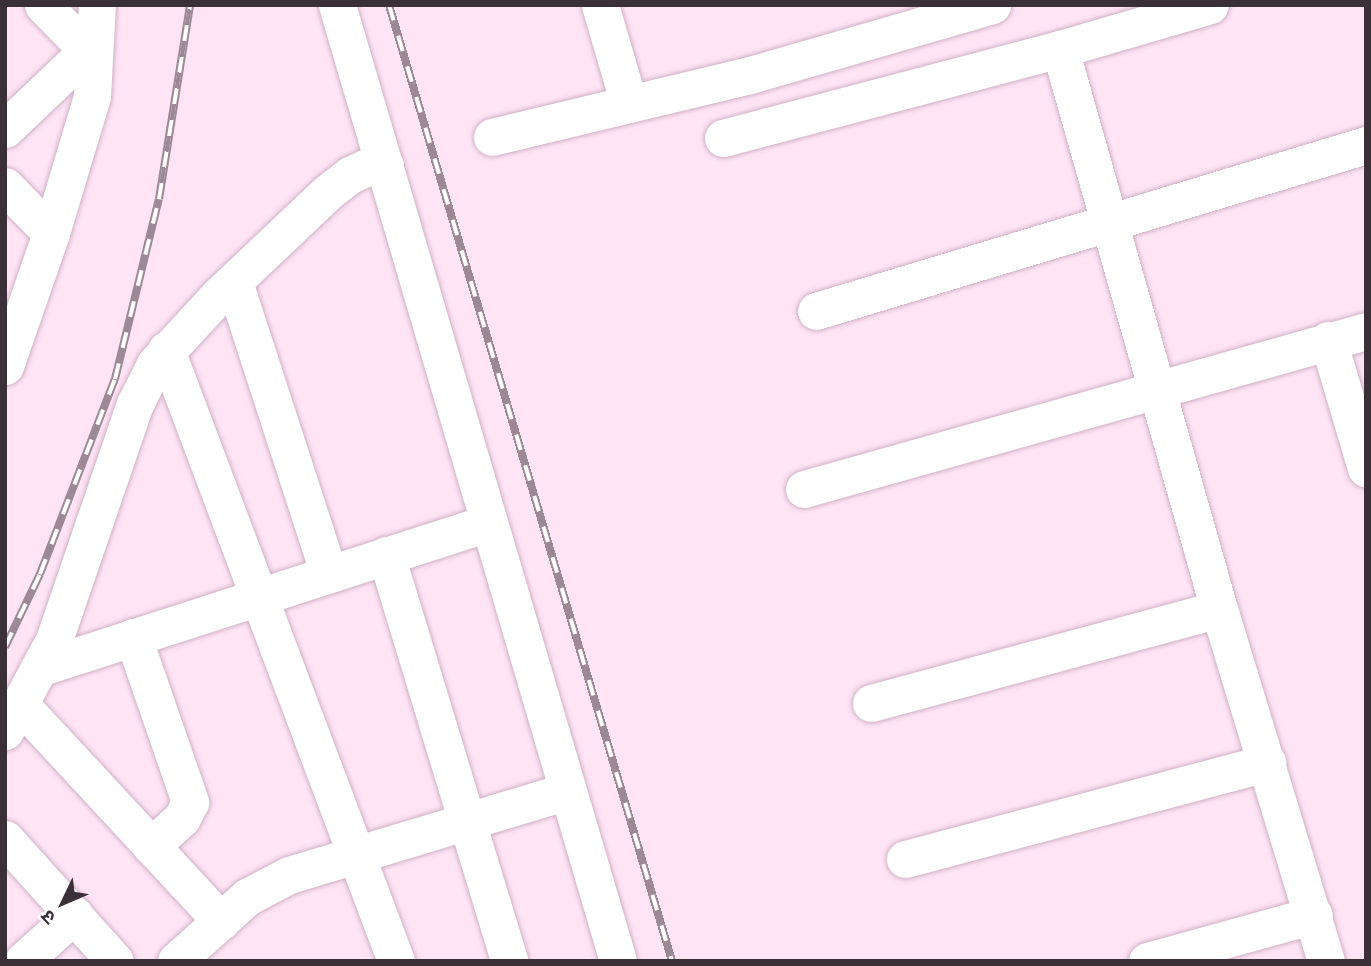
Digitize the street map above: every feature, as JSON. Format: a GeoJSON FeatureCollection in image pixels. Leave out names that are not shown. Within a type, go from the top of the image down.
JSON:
{"type":"FeatureCollection","features":[{"type":"Feature","properties":{"kind":"street"},"geometry":{"type":"LineString","coordinates":[[43,5],[91,53]]}},
{"type":"Feature","properties":{"kind":"street"},"geometry":{"type":"LineString","coordinates":[[5,366],[51,233],[92,96],[91,53],[97,5]]}},
{"type":"Feature","properties":{"kind":"street"},"geometry":{"type":"LineString","coordinates":[[338,5],[618,961]]}},
{"type":"Feature","properties":{"kind":"street"},"geometry":{"type":"LineString","coordinates":[[600,5],[629,104]]}},
{"type":"Feature","properties":{"kind":"street"},"geometry":{"type":"LineString","coordinates":[[492,137],[750,75],[992,5]]}},
{"type":"Feature","properties":{"kind":"street"},"geometry":{"type":"LineString","coordinates":[[723,138],[1060,49],[1210,5]]}},
{"type":"Feature","properties":{"kind":"street"},"geometry":{"type":"LineString","coordinates":[[1060,49],[1112,223],[1219,609],[1326,961]]}},
{"type":"Feature","properties":{"kind":"street"},"geometry":{"type":"LineString","coordinates":[[5,130],[91,53]]}},
{"type":"Feature","properties":{"kind":"street"},"geometry":{"type":"LineString","coordinates":[[816,311],[1366,145]]}},
{"type":"Feature","properties":{"kind":"street"},"geometry":{"type":"LineString","coordinates":[[220,920],[151,846],[12,718],[54,640],[143,384],[166,350],[234,282],[350,175],[369,166],[385,164]]}},
{"type":"Feature","properties":{"kind":"street"},"geometry":{"type":"LineString","coordinates":[[5,186],[51,233]]}},
{"type":"Feature","properties":{"kind":"street"},"geometry":{"type":"LineString","coordinates":[[234,282],[329,574]]}},
{"type":"Feature","properties":{"kind":"street"},"geometry":{"type":"LineString","coordinates":[[804,489],[1366,331]]}},
{"type":"Feature","properties":{"kind":"street"},"geometry":{"type":"LineString","coordinates":[[1328,341],[1366,468]]}},
{"type":"Feature","properties":{"kind":"street"},"geometry":{"type":"LineString","coordinates":[[166,350],[396,961]]}},
{"type":"Feature","properties":{"kind":"street"},"geometry":{"type":"LineString","coordinates":[[39,668],[488,523]]}},
{"type":"Feature","properties":{"kind":"street"},"geometry":{"type":"LineString","coordinates":[[386,555],[509,961]]}},
{"type":"Feature","properties":{"kind":"street"},"geometry":{"type":"LineString","coordinates":[[871,703],[1219,609]]}},
{"type":"Feature","properties":{"kind":"street"},"geometry":{"type":"LineString","coordinates":[[134,637],[190,802],[182,818],[151,846]]}},
{"type":"Feature","properties":{"kind":"street"},"geometry":{"type":"LineString","coordinates":[[905,859],[1267,763]]}},
{"type":"Feature","properties":{"kind":"street"},"geometry":{"type":"LineString","coordinates":[[176,961],[220,920],[265,886],[289,875],[567,791]]}},
{"type":"Feature","properties":{"kind":"street"},"geometry":{"type":"LineString","coordinates":[[5,839],[115,961]]}},
{"type":"Feature","properties":{"kind":"street"},"geometry":{"type":"LineString","coordinates":[[23,961],[74,915]]}},
{"type":"Feature","properties":{"kind":"street"},"geometry":{"type":"LineString","coordinates":[[1147,961],[1314,915]]}},
{"type":"Feature","properties":{"kind":"railway"},"geometry":{"type":"LineString","coordinates":[[5,647],[40,574],[115,379],[159,199],[190,5]]}},
{"type":"Feature","properties":{"kind":"railway"},"geometry":{"type":"LineString","coordinates":[[389,5],[672,961]]}}]}
